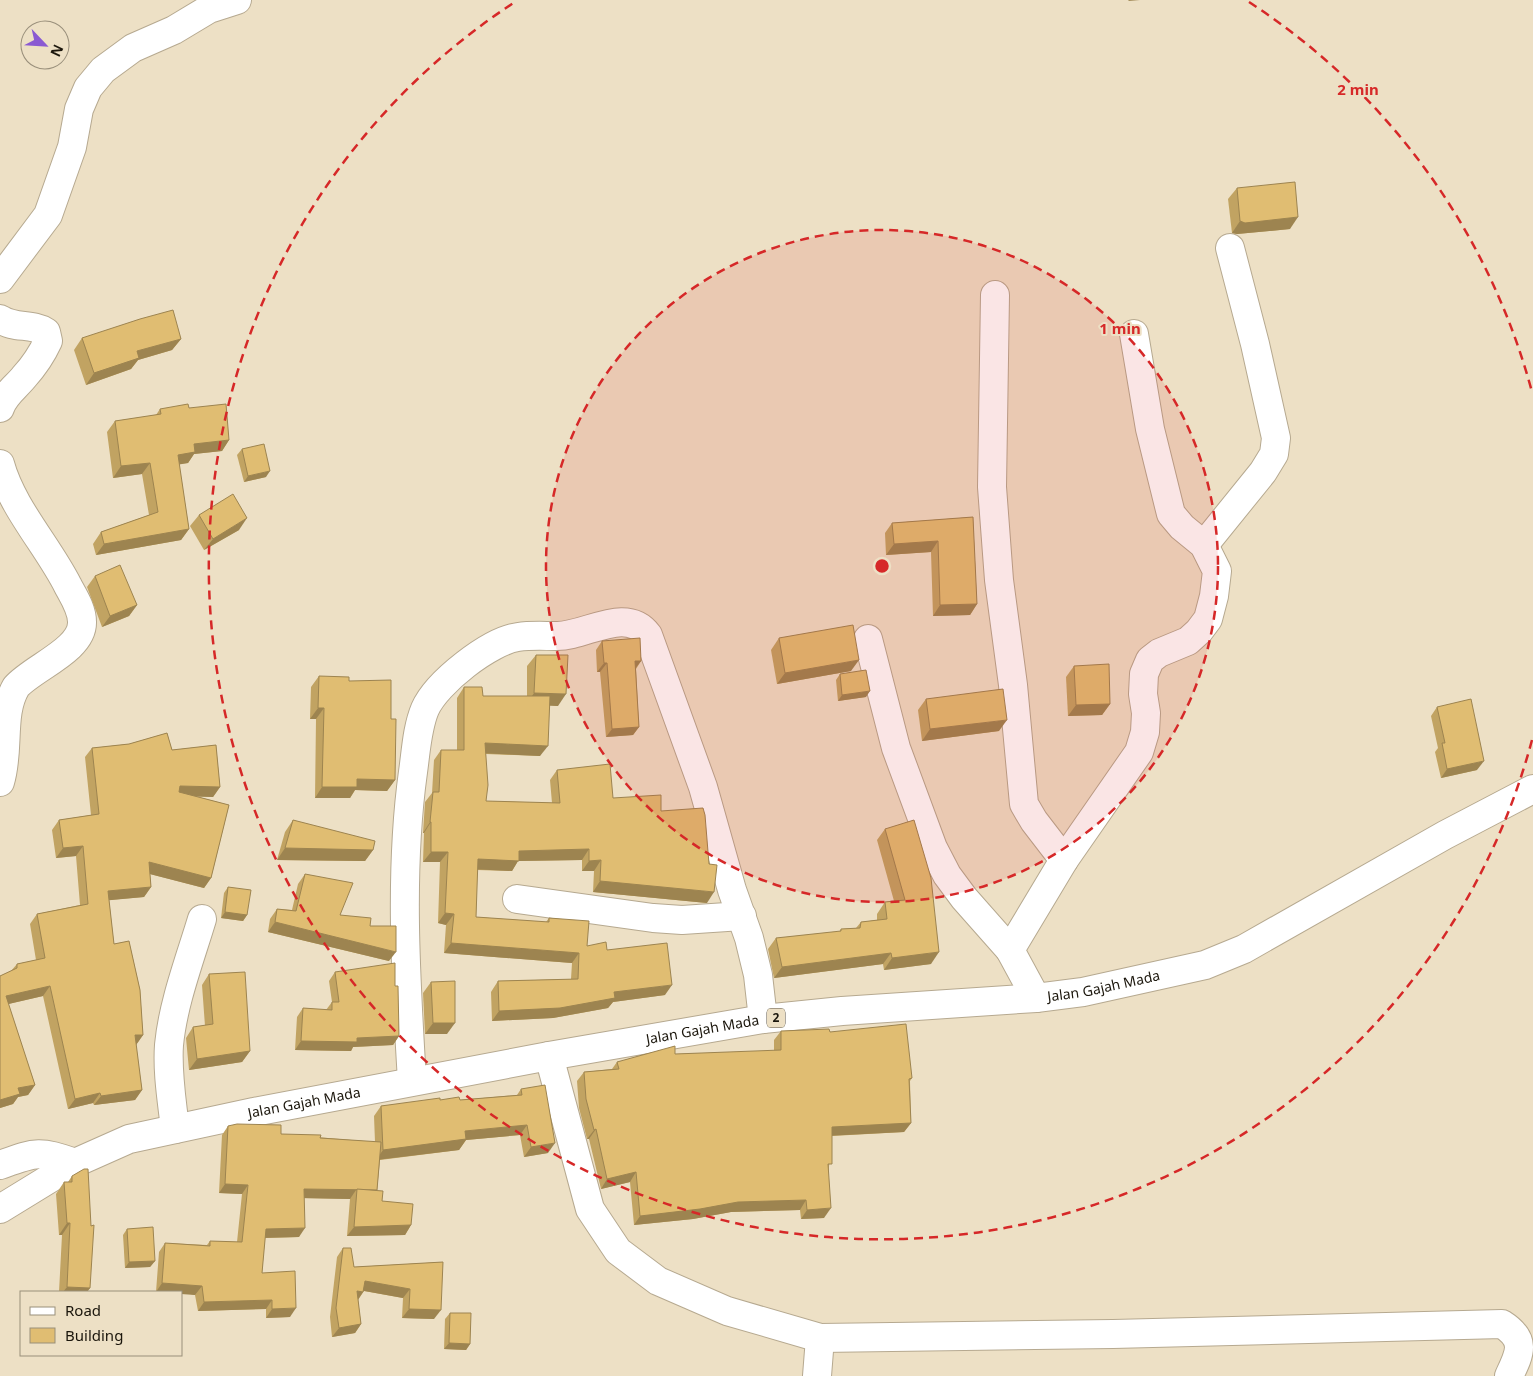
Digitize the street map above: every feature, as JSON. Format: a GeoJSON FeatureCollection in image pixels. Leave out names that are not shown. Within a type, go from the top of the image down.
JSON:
{"type":"FeatureCollection","features":[{"type":"Feature","properties":{"kind":"main road"},"geometry":{"type":"LineString","coordinates":[[0,279],[48,215],[72,148],[80,109],[88,88],[103,70],[133,48],[174,30],[209,9],[237,0]]}},
{"type":"Feature","properties":{"kind":"main road"},"geometry":{"type":"LineString","coordinates":[[1204,545],[1263,472],[1274,454],[1276,438],[1255,344],[1230,248]]}},
{"type":"Feature","properties":{"kind":"main road"},"geometry":{"type":"LineString","coordinates":[[995,295],[992,487],[998,580],[1013,685],[1024,804],[1034,821],[1064,860]]}},
{"type":"Feature","properties":{"kind":"main road"},"geometry":{"type":"LineString","coordinates":[[0,319],[5,323],[40,328],[46,332],[48,340],[40,356],[24,378],[10,392],[0,408]]}},
{"type":"Feature","properties":{"kind":"main road"},"geometry":{"type":"LineString","coordinates":[[1010,950],[1064,860],[1139,752],[1145,732],[1146,713],[1142,694],[1144,674],[1150,660],[1159,653],[1188,641],[1199,631],[1208,619],[1214,596],[1216,571],[1204,545],[1182,527],[1171,514],[1150,429],[1134,334]]}},
{"type":"Feature","properties":{"kind":"main road"},"geometry":{"type":"LineString","coordinates":[[0,464],[5,482],[63,576],[79,608],[82,623],[77,637],[64,651],[17,686],[7,700],[3,718],[4,758],[0,782]]}},
{"type":"Feature","properties":{"kind":"main road"},"geometry":{"type":"LineString","coordinates":[[412,1082],[406,995],[407,831],[420,725],[426,708],[438,689],[478,655],[497,643],[518,637],[561,636],[615,623],[631,623],[642,628],[648,636],[703,787],[732,890],[749,938],[758,975],[762,1019]]}},
{"type":"Feature","properties":{"kind":"main road"},"geometry":{"type":"LineString","coordinates":[[868,639],[896,748],[934,848],[947,875],[964,898],[1010,950],[1036,998]]}},
{"type":"Feature","properties":{"kind":"main road","name":"Jalan Gajah Mada"},"geometry":{"type":"LineString","coordinates":[[0,1209],[75,1163],[129,1139],[175,1129],[550,1056],[762,1019],[842,1011],[1036,998],[1083,992],[1205,965],[1244,949],[1445,835],[1533,790]]}},
{"type":"Feature","properties":{"kind":"main road"},"geometry":{"type":"LineString","coordinates":[[517,899],[653,918],[682,920],[742,916]]}},
{"type":"Feature","properties":{"kind":"main road"},"geometry":{"type":"LineString","coordinates":[[175,1129],[169,1071],[169,1045],[176,1010],[202,918]]}},
{"type":"Feature","properties":{"kind":"main road"},"geometry":{"type":"LineString","coordinates":[[550,1056],[590,1209],[618,1251],[658,1281],[727,1311],[820,1338],[1113,1334],[1502,1324],[1514,1332],[1519,1344],[1517,1358],[1509,1376]]}},
{"type":"Feature","properties":{"kind":"main road"},"geometry":{"type":"LineString","coordinates":[[0,1165],[32,1154],[50,1154],[75,1163]]}},
{"type":"Feature","properties":{"kind":"main road"},"geometry":{"type":"LineString","coordinates":[[818,1376],[820,1338]]}},
{"type":"Feature","properties":{"kind":"building"},"geometry":{"type":"Polygon","coordinates":[[[1295,182],[1298,217],[1245,223],[1240,221],[1237,188],[1295,182]]]}},
{"type":"Feature","properties":{"kind":"building"},"geometry":{"type":"Polygon","coordinates":[[[173,310],[181,339],[137,351],[139,358],[94,373],[82,338],[173,310]]]}},
{"type":"Feature","properties":{"kind":"building"},"geometry":{"type":"Polygon","coordinates":[[[188,404],[189,408],[226,404],[229,440],[194,444],[195,452],[178,455],[189,529],[104,544],[101,532],[158,512],[150,463],[121,466],[115,421],[161,414],[160,409],[188,404]]]}},
{"type":"Feature","properties":{"kind":"building"},"geometry":{"type":"Polygon","coordinates":[[[264,444],[270,471],[248,476],[242,449],[264,444]]]}},
{"type":"Feature","properties":{"kind":"building"},"geometry":{"type":"Polygon","coordinates":[[[233,494],[247,518],[213,539],[199,515],[233,494]]]}},
{"type":"Feature","properties":{"kind":"building"},"geometry":{"type":"Polygon","coordinates":[[[973,517],[977,604],[940,605],[938,541],[894,544],[892,523],[973,517]]]}},
{"type":"Feature","properties":{"kind":"building"},"geometry":{"type":"Polygon","coordinates":[[[120,565],[137,605],[110,616],[95,576],[120,565]]]}},
{"type":"Feature","properties":{"kind":"building"},"geometry":{"type":"Polygon","coordinates":[[[853,625],[859,660],[785,673],[779,638],[853,625]]]}},
{"type":"Feature","properties":{"kind":"building"},"geometry":{"type":"Polygon","coordinates":[[[640,638],[641,661],[635,661],[639,727],[612,729],[607,663],[604,663],[602,641],[640,638]]]}},
{"type":"Feature","properties":{"kind":"building"},"geometry":{"type":"Polygon","coordinates":[[[536,655],[568,655],[566,694],[534,693],[536,655]]]}},
{"type":"Feature","properties":{"kind":"building"},"geometry":{"type":"Polygon","coordinates":[[[1109,664],[1110,704],[1076,705],[1074,666],[1109,664]]]}},
{"type":"Feature","properties":{"kind":"building"},"geometry":{"type":"Polygon","coordinates":[[[866,670],[870,691],[842,695],[840,674],[866,670]]]}},
{"type":"Feature","properties":{"kind":"building"},"geometry":{"type":"Polygon","coordinates":[[[319,676],[349,677],[349,681],[391,680],[391,719],[396,719],[395,780],[357,779],[357,787],[322,787],[324,708],[318,708],[319,676]]]}},
{"type":"Feature","properties":{"kind":"building"},"geometry":{"type":"Polygon","coordinates":[[[464,687],[482,687],[483,696],[550,696],[548,746],[485,743],[488,785],[486,801],[560,803],[557,770],[610,764],[613,798],[661,795],[661,811],[703,808],[709,864],[717,865],[714,892],[600,881],[601,860],[589,861],[589,849],[519,851],[519,861],[478,859],[476,917],[549,922],[549,918],[589,921],[587,946],[606,942],[607,950],[667,943],[672,985],[614,992],[615,998],[560,1008],[499,1011],[498,981],[578,979],[579,953],[451,943],[454,914],[445,913],[448,852],[431,852],[430,822],[433,792],[439,792],[441,750],[464,750],[464,687]]]}},
{"type":"Feature","properties":{"kind":"building"},"geometry":{"type":"Polygon","coordinates":[[[1003,689],[1007,720],[930,729],[926,699],[1003,689]]]}},
{"type":"Feature","properties":{"kind":"building"},"geometry":{"type":"Polygon","coordinates":[[[1471,699],[1484,761],[1447,769],[1442,743],[1445,743],[1437,707],[1471,699]]]}},
{"type":"Feature","properties":{"kind":"building"},"geometry":{"type":"Polygon","coordinates":[[[167,733],[172,750],[216,745],[220,787],[180,786],[179,792],[229,805],[211,878],[149,862],[151,887],[108,891],[114,944],[129,941],[140,990],[143,1035],[135,1035],[142,1090],[101,1096],[100,1093],[75,1099],[50,986],[6,996],[35,1085],[18,1088],[20,1094],[0,1100],[0,976],[17,968],[17,964],[45,958],[37,914],[88,904],[83,846],[63,848],[59,820],[99,814],[92,748],[129,744],[167,733]]]}},
{"type":"Feature","properties":{"kind":"building"},"geometry":{"type":"Polygon","coordinates":[[[293,820],[375,841],[373,850],[285,848],[293,820]]]}},
{"type":"Feature","properties":{"kind":"building"},"geometry":{"type":"Polygon","coordinates":[[[914,820],[931,878],[939,952],[892,958],[891,953],[782,967],[776,938],[860,928],[861,922],[887,919],[885,902],[905,900],[885,829],[914,820]]]}},
{"type":"Feature","properties":{"kind":"building"},"geometry":{"type":"Polygon","coordinates":[[[305,874],[353,883],[340,915],[371,918],[370,926],[396,926],[396,952],[275,922],[277,909],[296,911],[305,874]]]}},
{"type":"Feature","properties":{"kind":"building"},"geometry":{"type":"Polygon","coordinates":[[[228,887],[251,890],[247,915],[225,912],[228,887]]]}},
{"type":"Feature","properties":{"kind":"building"},"geometry":{"type":"Polygon","coordinates":[[[395,963],[395,986],[398,986],[399,1036],[357,1038],[357,1042],[301,1041],[303,1008],[332,1010],[332,1002],[339,1002],[335,972],[395,963]]]}},
{"type":"Feature","properties":{"kind":"building"},"geometry":{"type":"Polygon","coordinates":[[[245,972],[250,1051],[197,1059],[193,1027],[213,1024],[209,974],[245,972]]]}},
{"type":"Feature","properties":{"kind":"building"},"geometry":{"type":"Polygon","coordinates":[[[455,981],[455,1023],[433,1023],[431,982],[455,981]]]}},
{"type":"Feature","properties":{"kind":"building"},"geometry":{"type":"Polygon","coordinates":[[[906,1024],[912,1078],[909,1079],[911,1123],[832,1127],[832,1164],[828,1164],[831,1208],[807,1210],[806,1200],[738,1202],[700,1209],[640,1216],[636,1172],[607,1179],[596,1129],[594,1130],[586,1099],[584,1072],[619,1069],[617,1062],[675,1046],[675,1054],[781,1050],[781,1031],[829,1029],[830,1032],[906,1024]]]}},
{"type":"Feature","properties":{"kind":"building"},"geometry":{"type":"Polygon","coordinates":[[[545,1085],[555,1143],[531,1147],[527,1125],[465,1131],[466,1139],[383,1150],[381,1106],[440,1098],[440,1100],[459,1097],[460,1100],[522,1095],[521,1089],[545,1085]]]}},
{"type":"Feature","properties":{"kind":"building"},"geometry":{"type":"Polygon","coordinates":[[[237,1124],[281,1125],[281,1134],[321,1135],[320,1138],[381,1142],[377,1190],[304,1189],[305,1228],[266,1229],[262,1273],[295,1271],[296,1308],[272,1309],[272,1300],[204,1302],[202,1286],[162,1283],[165,1243],[210,1246],[210,1241],[242,1242],[248,1185],[225,1184],[228,1126],[237,1124]]]}},
{"type":"Feature","properties":{"kind":"building"},"geometry":{"type":"Polygon","coordinates":[[[84,1169],[88,1169],[91,1226],[94,1225],[90,1288],[67,1287],[70,1223],[67,1223],[64,1182],[72,1182],[72,1176],[84,1169]]]}},
{"type":"Feature","properties":{"kind":"building"},"geometry":{"type":"Polygon","coordinates":[[[357,1189],[383,1191],[382,1201],[413,1204],[411,1225],[354,1227],[357,1189]]]}},
{"type":"Feature","properties":{"kind":"building"},"geometry":{"type":"Polygon","coordinates":[[[153,1227],[155,1261],[129,1262],[127,1229],[153,1227]]]}},
{"type":"Feature","properties":{"kind":"building"},"geometry":{"type":"Polygon","coordinates":[[[343,1248],[351,1248],[354,1267],[443,1262],[441,1310],[409,1309],[410,1289],[365,1281],[363,1292],[357,1291],[361,1324],[339,1328],[336,1308],[343,1248]]]}},
{"type":"Feature","properties":{"kind":"building"},"geometry":{"type":"Polygon","coordinates":[[[450,1313],[471,1313],[470,1344],[449,1343],[450,1313]]]}}]}
